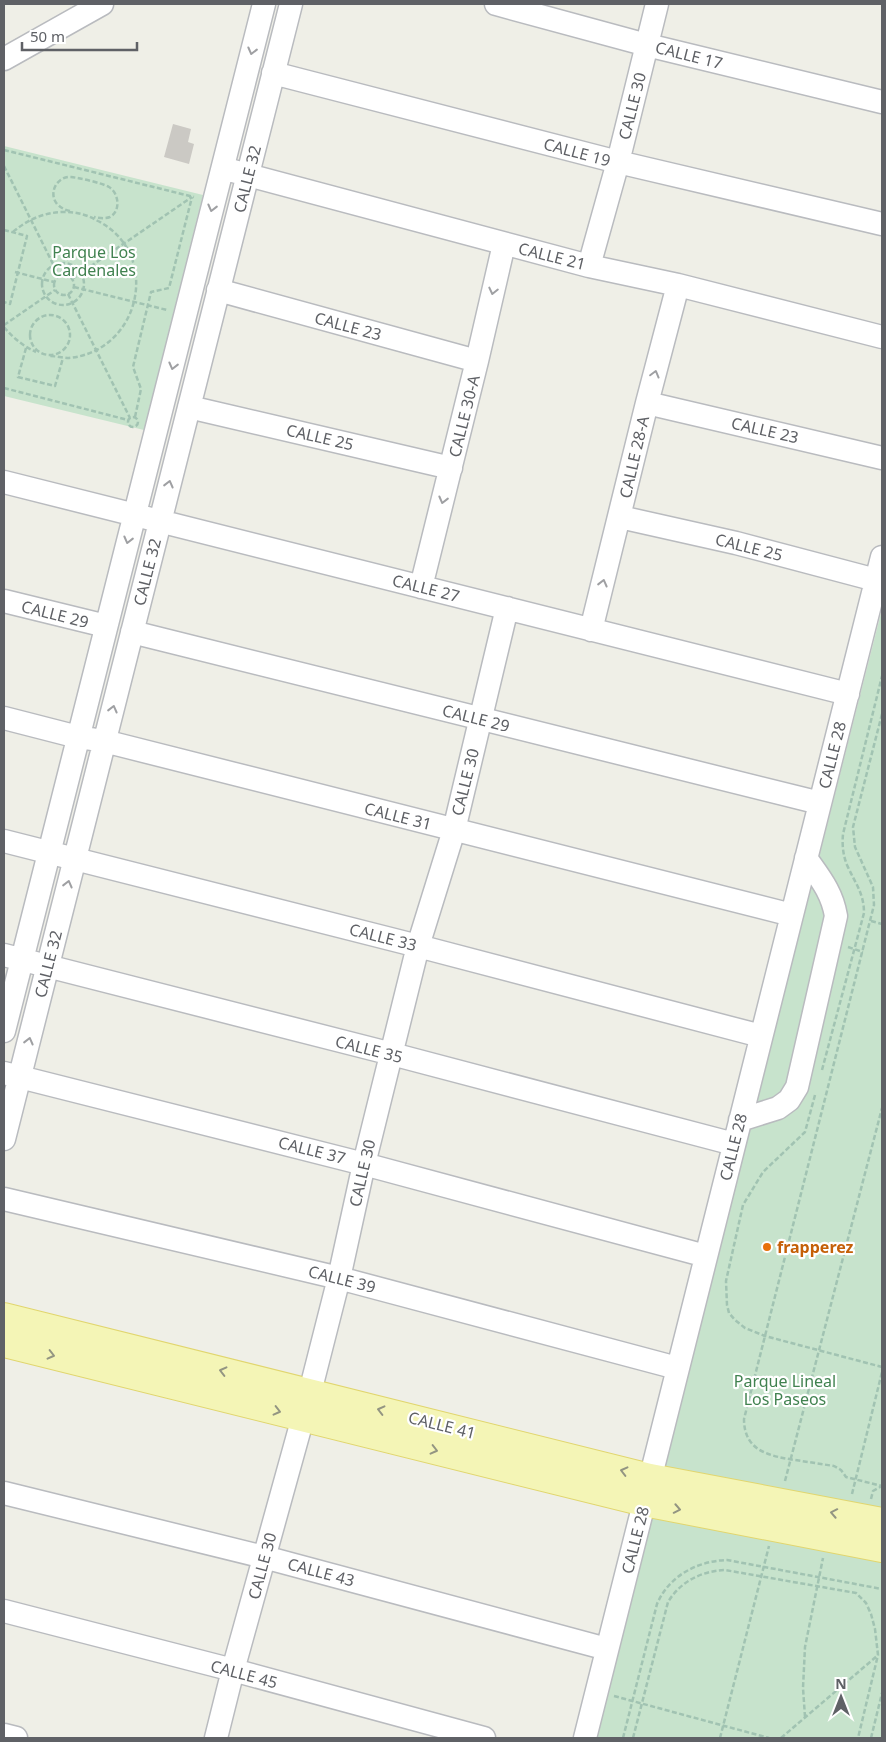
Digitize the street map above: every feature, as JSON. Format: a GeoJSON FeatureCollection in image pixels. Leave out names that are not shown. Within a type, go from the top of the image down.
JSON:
{"type":"FeatureCollection","features":[{"type":"Feature","properties":{"kind":"main road","name":"CALLE 41"},"geometry":{"type":"LineString","coordinates":[[4,1317],[306,1405],[882,1548]]}},
{"type":"Feature","properties":{"kind":"main road","name":"CALLE 41"},"geometry":{"type":"LineString","coordinates":[[4,1343],[306,1405]]}},
{"type":"Feature","properties":{"kind":"main road","name":"CALLE 41"},"geometry":{"type":"LineString","coordinates":[[647,1490],[882,1522]]}},
{"type":"Feature","properties":{"kind":"street"},"geometry":{"type":"LineString","coordinates":[[4,59],[102,4]]}},
{"type":"Feature","properties":{"kind":"street","name":"CALLE 32"},"geometry":{"type":"LineString","coordinates":[[4,1030],[13,958],[49,853],[264,4]]}},
{"type":"Feature","properties":{"kind":"street","name":"CALLE 32"},"geometry":{"type":"LineString","coordinates":[[4,1140],[12,1075],[47,966],[75,859],[291,4]]}},
{"type":"Feature","properties":{"kind":"street","name":"CALLE 17"},"geometry":{"type":"LineString","coordinates":[[496,4],[647,45],[882,102]]}},
{"type":"Feature","properties":{"kind":"street","name":"CALLE 30"},"geometry":{"type":"LineString","coordinates":[[589,266],[618,162],[657,4]]}},
{"type":"Feature","properties":{"kind":"street","name":"CALLE 19"},"geometry":{"type":"LineString","coordinates":[[273,73],[618,162],[882,224]]}},
{"type":"Feature","properties":{"kind":"street","name":"CALLE 21"},"geometry":{"type":"LineString","coordinates":[[223,168],[589,266],[678,285],[882,337]]}},
{"type":"Feature","properties":{"kind":"street","name":"CALLE 30-A"},"geometry":{"type":"LineString","coordinates":[[421,587],[504,244]]}},
{"type":"Feature","properties":{"kind":"street","name":"CALLE 28-A"},"geometry":{"type":"LineString","coordinates":[[592,630],[678,285]]}},
{"type":"Feature","properties":{"kind":"street","name":"CALLE 23"},"geometry":{"type":"LineString","coordinates":[[218,290],[477,361]]}},
{"type":"Feature","properties":{"kind":"street","name":"CALLE 23"},"geometry":{"type":"LineString","coordinates":[[647,404],[882,458]]}},
{"type":"Feature","properties":{"kind":"street","name":"CALLE 25"},"geometry":{"type":"LineString","coordinates":[[189,407],[451,468]]}},
{"type":"Feature","properties":{"kind":"street","name":"CALLE 27"},"geometry":{"type":"LineString","coordinates":[[4,482],[848,694]]}},
{"type":"Feature","properties":{"kind":"street","name":"CALLE 25"},"geometry":{"type":"LineString","coordinates":[[620,516],[876,580]]}},
{"type":"Feature","properties":{"kind":"street","name":"CALLE 28"},"geometry":{"type":"LineString","coordinates":[[585,1738],[882,556]]}},
{"type":"Feature","properties":{"kind":"street","name":"CALLE 29"},"geometry":{"type":"LineString","coordinates":[[4,602],[106,626]]}},
{"type":"Feature","properties":{"kind":"street","name":"CALLE 30"},"geometry":{"type":"LineString","coordinates":[[216,1738],[339,1278],[364,1164],[418,946],[454,830],[508,608]]}},
{"type":"Feature","properties":{"kind":"street","name":"CALLE 29"},"geometry":{"type":"LineString","coordinates":[[132,632],[820,803]]}},
{"type":"Feature","properties":{"kind":"street","name":"CALLE 31"},"geometry":{"type":"LineString","coordinates":[[4,718],[78,737],[104,741],[792,915]]}},
{"type":"Feature","properties":{"kind":"street","name":"CALLE 33"},"geometry":{"type":"LineString","coordinates":[[4,841],[418,946],[761,1036]]}},
{"type":"Feature","properties":{"kind":"street"},"geometry":{"type":"LineString","coordinates":[[740,1120],[778,1108],[789,1100],[797,1087],[836,916],[834,901],[806,858]]}},
{"type":"Feature","properties":{"kind":"street","name":"CALLE 35"},"geometry":{"type":"LineString","coordinates":[[13,958],[392,1054],[734,1144]]}},
{"type":"Feature","properties":{"kind":"street","name":"CALLE 37"},"geometry":{"type":"LineString","coordinates":[[12,1075],[364,1164],[706,1256]]}},
{"type":"Feature","properties":{"kind":"street","name":"CALLE 39"},"geometry":{"type":"LineString","coordinates":[[4,1199],[339,1278],[677,1368]]}},
{"type":"Feature","properties":{"kind":"street","name":"CALLE 43"},"geometry":{"type":"LineString","coordinates":[[4,1493],[264,1557],[608,1648]]}},
{"type":"Feature","properties":{"kind":"street","name":"CALLE 45"},"geometry":{"type":"LineString","coordinates":[[4,1611],[233,1670],[484,1738]]}},
{"type":"Feature","properties":{"kind":"street"},"geometry":{"type":"LineString","coordinates":[[4,1735],[16,1738]]}},
{"type":"Feature","properties":{"kind":"path"},"geometry":{"type":"LineString","coordinates":[[4,150],[192,197]]}},
{"type":"Feature","properties":{"kind":"path"},"geometry":{"type":"LineString","coordinates":[[4,166],[59,276]]}},
{"type":"Feature","properties":{"kind":"path"},"geometry":{"type":"LineString","coordinates":[[66,177],[109,187],[114,192],[118,204],[114,213],[103,218],[72,212],[62,208],[56,203],[54,198],[56,183],[66,177]]}},
{"type":"Feature","properties":{"kind":"path"},"geometry":{"type":"LineString","coordinates":[[72,279],[192,197]]}},
{"type":"Feature","properties":{"kind":"path"},"geometry":{"type":"LineString","coordinates":[[134,418],[141,389],[133,367],[151,292],[169,288],[192,197]]}},
{"type":"Feature","properties":{"kind":"path"},"geometry":{"type":"LineString","coordinates":[[13,232],[20,225],[30,220],[54,212],[72,212]]}},
{"type":"Feature","properties":{"kind":"path"},"geometry":{"type":"LineString","coordinates":[[55,290],[4,326],[11,336],[26,348],[50,356],[63,357],[86,354],[96,350],[116,335],[127,321],[137,287],[135,269],[129,252],[119,237],[105,225],[89,216]]}},
{"type":"Feature","properties":{"kind":"path"},"geometry":{"type":"LineString","coordinates":[[4,230],[27,236],[16,273],[10,304],[4,302]]}},
{"type":"Feature","properties":{"kind":"path"},"geometry":{"type":"LineString","coordinates":[[62,263],[69,264],[75,266],[81,273],[84,278],[83,289],[79,298],[72,303],[60,304],[53,302],[47,296],[43,286],[43,279],[46,273],[54,266],[62,263]]}},
{"type":"Feature","properties":{"kind":"path"},"geometry":{"type":"LineString","coordinates":[[16,273],[54,282]]}},
{"type":"Feature","properties":{"kind":"path"},"geometry":{"type":"LineString","coordinates":[[66,275],[72,279],[74,287],[68,294],[60,294],[55,290],[54,282],[59,276],[66,275]]}},
{"type":"Feature","properties":{"kind":"path"},"geometry":{"type":"LineString","coordinates":[[74,287],[171,311]]}},
{"type":"Feature","properties":{"kind":"path"},"geometry":{"type":"LineString","coordinates":[[68,294],[129,419],[129,425],[135,427],[138,421],[134,418]]}},
{"type":"Feature","properties":{"kind":"path"},"geometry":{"type":"LineString","coordinates":[[42,354],[37,351],[30,340],[32,326],[41,317],[54,316],[66,322],[71,334],[70,341],[62,352],[50,356]]}},
{"type":"Feature","properties":{"kind":"path"},"geometry":{"type":"LineString","coordinates":[[26,348],[18,377],[55,386],[63,357]]}},
{"type":"Feature","properties":{"kind":"path"},"geometry":{"type":"LineString","coordinates":[[4,388],[129,419],[134,418]]}},
{"type":"Feature","properties":{"kind":"path"},"geometry":{"type":"LineString","coordinates":[[821,1074],[864,913],[862,895],[846,863],[843,834],[882,676]]}},
{"type":"Feature","properties":{"kind":"path"},"geometry":{"type":"LineString","coordinates":[[882,714],[854,827],[855,847],[875,897],[871,922],[744,1419],[746,1435],[759,1451],[770,1456],[834,1466],[841,1470],[846,1477],[882,1486]]}},
{"type":"Feature","properties":{"kind":"path"},"geometry":{"type":"LineString","coordinates":[[871,922],[882,924]]}},
{"type":"Feature","properties":{"kind":"path"},"geometry":{"type":"LineString","coordinates":[[854,948],[864,952]]}},
{"type":"Feature","properties":{"kind":"path"},"geometry":{"type":"LineString","coordinates":[[816,1093],[805,1132],[764,1172],[743,1205],[726,1282],[729,1313],[745,1328],[765,1336],[882,1367]]}},
{"type":"Feature","properties":{"kind":"path"},"geometry":{"type":"LineString","coordinates":[[783,1489],[882,1108]]}},
{"type":"Feature","properties":{"kind":"path"},"geometry":{"type":"LineString","coordinates":[[851,1498],[882,1372]]}},
{"type":"Feature","properties":{"kind":"path"},"geometry":{"type":"LineString","coordinates":[[720,1738],[771,1538]]}},
{"type":"Feature","properties":{"kind":"path"},"geometry":{"type":"LineString","coordinates":[[805,1717],[803,1688],[805,1646],[824,1554]]}},
{"type":"Feature","properties":{"kind":"path"},"geometry":{"type":"LineString","coordinates":[[623,1738],[657,1604],[668,1586],[684,1573],[711,1561],[726,1560],[882,1589]]}},
{"type":"Feature","properties":{"kind":"path"},"geometry":{"type":"LineString","coordinates":[[633,1738],[668,1602],[678,1587],[694,1577],[718,1570],[856,1593],[861,1597],[866,1603],[875,1629],[878,1655],[858,1738]]}},
{"type":"Feature","properties":{"kind":"path"},"geometry":{"type":"LineString","coordinates":[[781,1738],[878,1655]]}},
{"type":"Feature","properties":{"kind":"path"},"geometry":{"type":"LineString","coordinates":[[871,1738],[882,1693]]}},
{"type":"Feature","properties":{"kind":"path"},"geometry":{"type":"LineString","coordinates":[[607,1694],[769,1738]]}},
{"type":"Feature","properties":{"kind":"green space","name":"Parque Los Cardenales"},"geometry":{"type":"Polygon","coordinates":[[[4,146],[203,195],[144,430],[4,396],[4,146]]]}},
{"type":"Feature","properties":{"kind":"green space","name":"Parque Lineal Los Paseos"},"geometry":{"type":"Polygon","coordinates":[[[882,609],[882,1511],[664,1467],[882,609]]]}},
{"type":"Feature","properties":{"kind":"green space"},"geometry":{"type":"Polygon","coordinates":[[[654,1516],[882,1556],[882,1738],[591,1738],[645,1524],[654,1516]]]}},
{"type":"Feature","properties":{"kind":"building"},"geometry":{"type":"Polygon","coordinates":[[[173,124],[191,129],[188,142],[194,144],[189,164],[164,157],[173,124]]]}},
{"type":"Feature","properties":{"kind":"place","name":"frapperez"},"geometry":{"type":"Point","coordinates":[767,1247]}}]}
